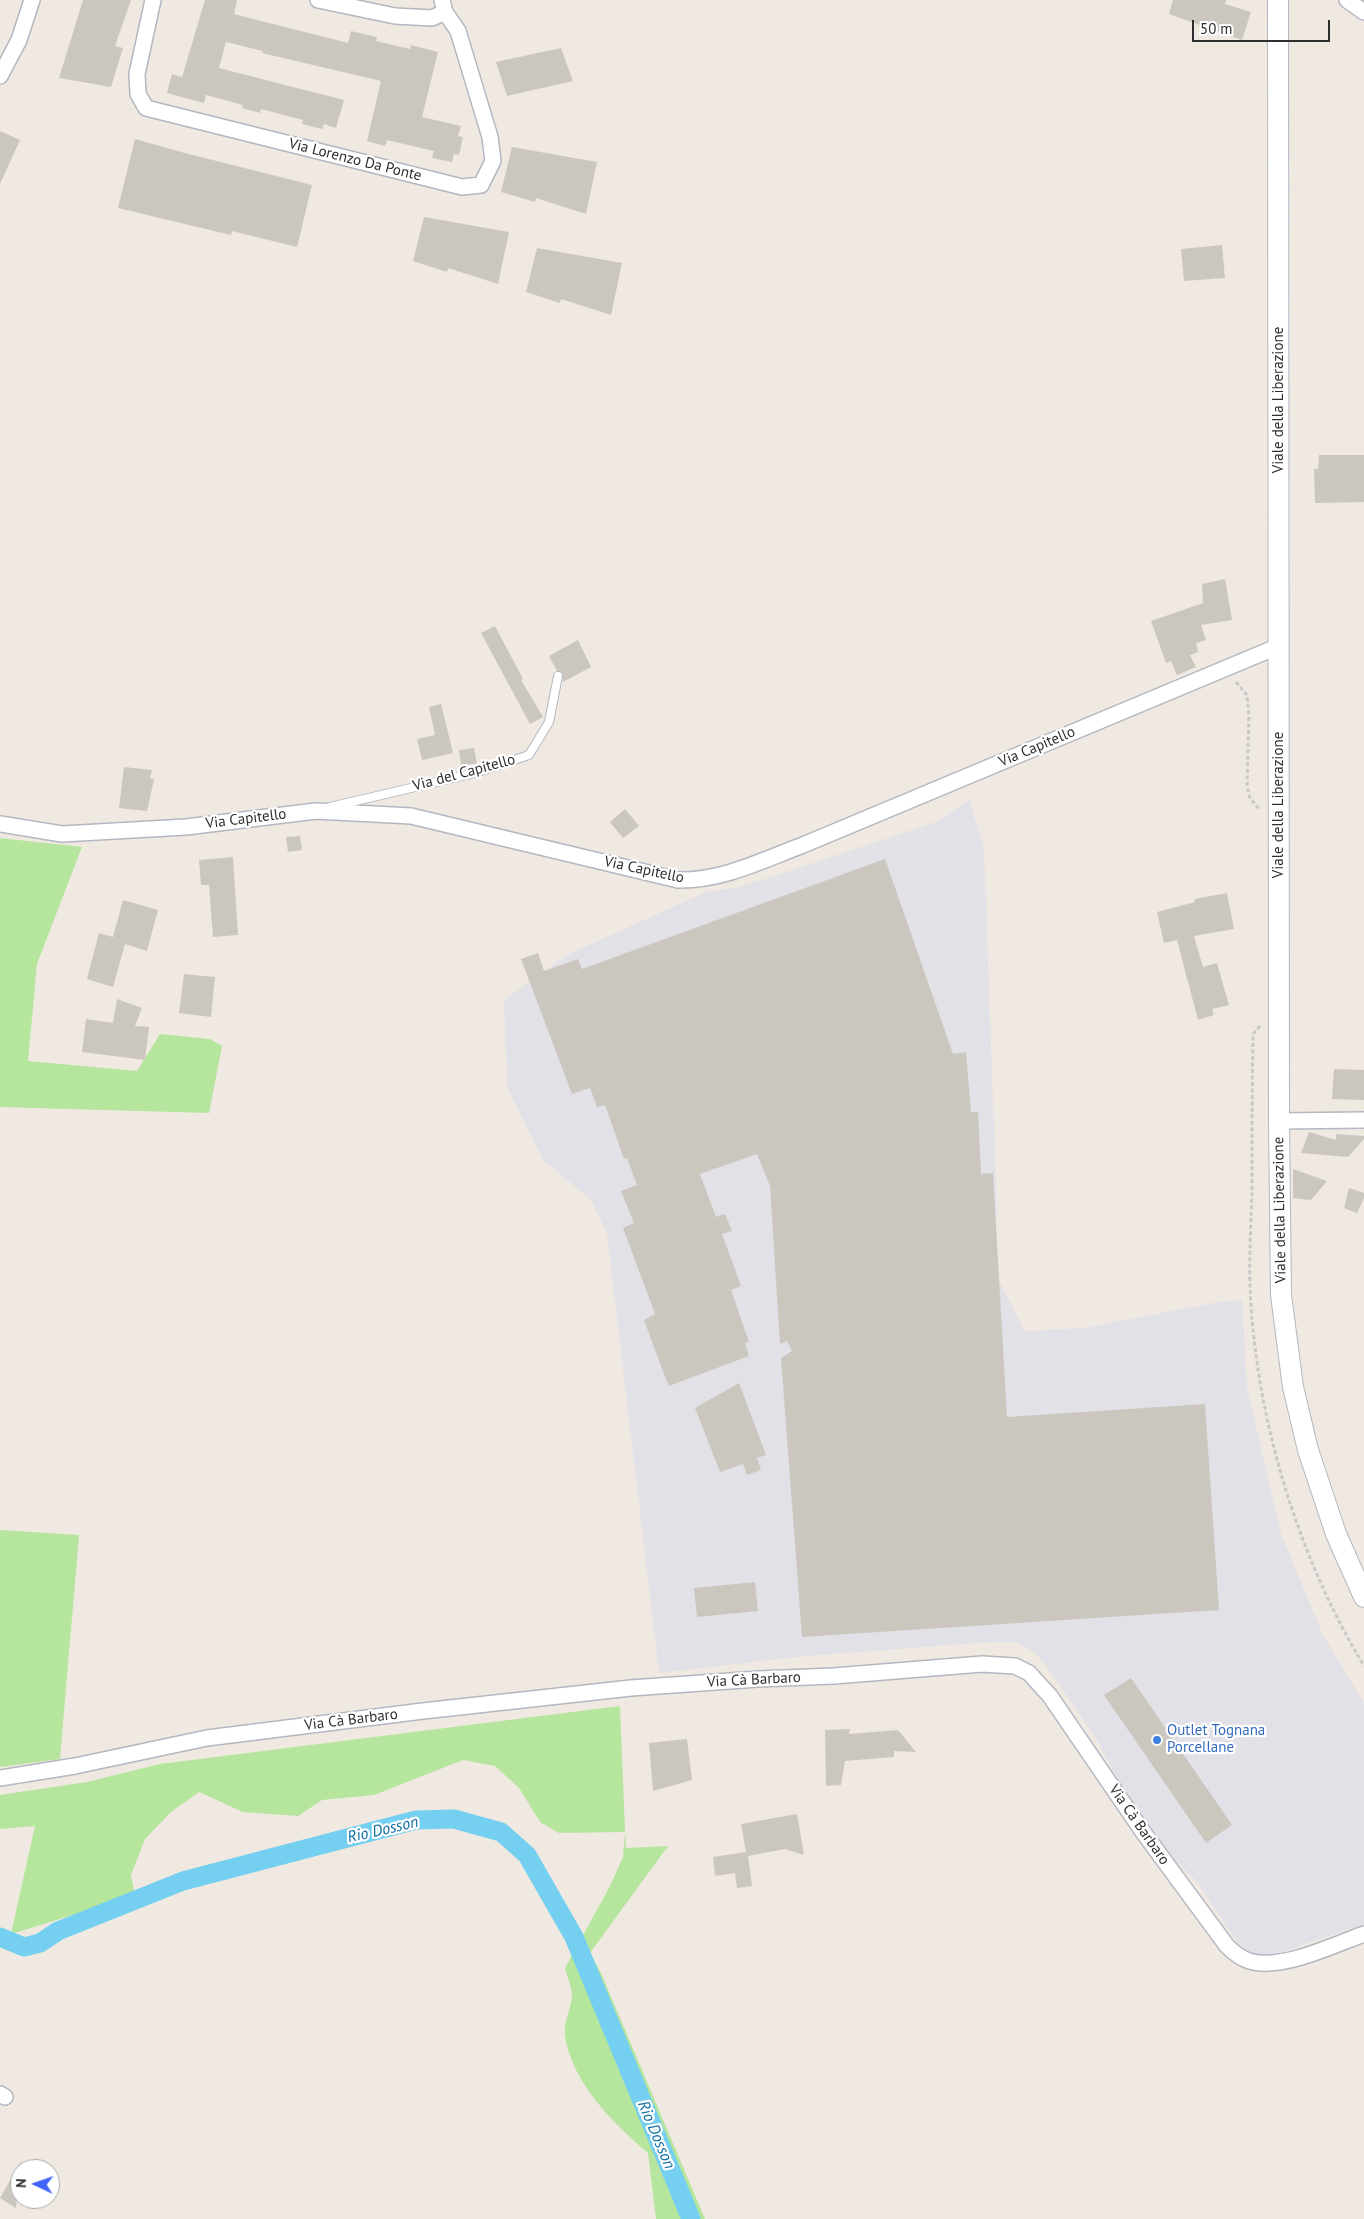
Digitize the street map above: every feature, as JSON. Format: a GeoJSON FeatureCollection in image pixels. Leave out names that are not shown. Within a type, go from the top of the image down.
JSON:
{"type":"FeatureCollection","features":[{"type":"Feature","properties":{"kind":"street"},"geometry":{"type":"LineString","coordinates":[[0,76],[19,40],[32,0]]}},
{"type":"Feature","properties":{"kind":"street","name":"Via Lorenzo Da Ponte"},"geometry":{"type":"LineString","coordinates":[[153,0],[137,74],[138,94],[146,108],[462,187],[481,185],[493,160],[490,137],[458,31],[444,6]]}},
{"type":"Feature","properties":{"kind":"street"},"geometry":{"type":"LineString","coordinates":[[318,0],[395,16],[432,18],[444,6]]}},
{"type":"Feature","properties":{"kind":"street","name":"Viale della Liberazione"},"geometry":{"type":"LineString","coordinates":[[1278,0],[1279,1121],[1281,1294],[1293,1386],[1308,1450],[1336,1534],[1364,1597]]}},
{"type":"Feature","properties":{"kind":"street"},"geometry":{"type":"LineString","coordinates":[[1347,0],[1364,12]]}},
{"type":"Feature","properties":{"kind":"street","name":"Via Capitello"},"geometry":{"type":"LineString","coordinates":[[0,824],[62,834],[186,827],[316,811],[411,816],[678,880],[700,881],[733,872],[803,845],[1279,646]]}},
{"type":"Feature","properties":{"kind":"street"},"geometry":{"type":"LineString","coordinates":[[1279,1121],[1364,1120]]}},
{"type":"Feature","properties":{"kind":"street","name":"Via Cà Barbaro"},"geometry":{"type":"LineString","coordinates":[[0,1778],[75,1766],[207,1738],[423,1711],[651,1687],[758,1679],[834,1676],[982,1664],[1015,1666],[1029,1673],[1050,1696],[1143,1832],[1227,1946],[1239,1957],[1250,1961],[1274,1963],[1364,1934]]}},
{"type":"Feature","properties":{"kind":"lane","name":"Via del Capitello"},"geometry":{"type":"LineString","coordinates":[[316,811],[475,773],[529,755],[549,722],[558,676]]}},
{"type":"Feature","properties":{"kind":"shaded area"},"geometry":{"type":"Polygon","coordinates":[[[969,800],[984,849],[997,1214],[989,1229],[995,1273],[1025,1331],[1084,1328],[1219,1302],[1242,1300],[1247,1387],[1281,1534],[1323,1635],[1364,1703],[1364,1924],[1273,1955],[1250,1953],[1238,1943],[1197,1882],[1145,1830],[1098,1742],[1047,1667],[1035,1653],[1016,1642],[990,1642],[795,1657],[659,1673],[607,1233],[591,1200],[543,1160],[507,1086],[504,1000],[567,955],[706,892],[736,888],[939,821],[969,800]]]}},
{"type":"Feature","properties":{"kind":"green space"},"geometry":{"type":"Polygon","coordinates":[[[0,838],[82,847],[37,964],[28,1061],[137,1071],[160,1034],[210,1039],[222,1046],[209,1113],[0,1107],[0,838]]]}},
{"type":"Feature","properties":{"kind":"green space"},"geometry":{"type":"Polygon","coordinates":[[[0,1530],[79,1535],[60,1759],[0,1767],[0,1530]]]}},
{"type":"Feature","properties":{"kind":"green space"},"geometry":{"type":"Polygon","coordinates":[[[620,1706],[625,1832],[559,1833],[540,1822],[519,1788],[495,1766],[463,1760],[374,1795],[322,1800],[298,1816],[243,1812],[199,1792],[171,1812],[145,1839],[131,1875],[135,1896],[11,1934],[35,1826],[0,1829],[0,1795],[87,1782],[160,1764],[620,1706]]]}},
{"type":"Feature","properties":{"kind":"green space"},"geometry":{"type":"Polygon","coordinates":[[[625,1832],[626,1848],[668,1846],[590,1953],[601,1973],[705,2219],[656,2219],[648,2153],[609,2116],[585,2086],[569,2053],[565,2036],[565,2025],[572,1994],[565,1968],[609,1888],[623,1857],[625,1832]]]}},
{"type":"Feature","properties":{"kind":"building"},"geometry":{"type":"Polygon","coordinates":[[[83,0],[131,0],[115,46],[123,48],[111,87],[59,78],[83,0]]]}},
{"type":"Feature","properties":{"kind":"building"},"geometry":{"type":"Polygon","coordinates":[[[205,0],[237,0],[234,14],[348,43],[351,31],[377,37],[376,41],[410,49],[411,45],[438,52],[422,117],[461,126],[458,136],[463,137],[459,155],[454,154],[452,162],[432,158],[434,151],[387,140],[385,146],[367,141],[381,81],[262,53],[263,51],[226,42],[219,68],[344,100],[336,128],[324,124],[322,129],[302,124],[303,120],[261,109],[260,113],[242,108],[243,105],[206,95],[204,103],[167,93],[172,74],[182,77],[205,0]]]}},
{"type":"Feature","properties":{"kind":"building"},"geometry":{"type":"Polygon","coordinates":[[[1173,0],[1226,0],[1225,4],[1251,12],[1242,40],[1169,14],[1173,0]]]}},
{"type":"Feature","properties":{"kind":"building"},"geometry":{"type":"Polygon","coordinates":[[[561,48],[573,81],[507,96],[496,62],[561,48]]]}},
{"type":"Feature","properties":{"kind":"building"},"geometry":{"type":"Polygon","coordinates":[[[0,131],[20,140],[0,184],[0,131]]]}},
{"type":"Feature","properties":{"kind":"building"},"geometry":{"type":"Polygon","coordinates":[[[135,139],[312,185],[297,247],[232,231],[231,235],[118,208],[135,139]]]}},
{"type":"Feature","properties":{"kind":"building"},"geometry":{"type":"Polygon","coordinates":[[[512,147],[597,162],[586,214],[536,198],[535,202],[501,192],[512,147]]]}},
{"type":"Feature","properties":{"kind":"building"},"geometry":{"type":"Polygon","coordinates":[[[424,217],[509,232],[498,284],[448,268],[447,272],[413,261],[424,217]]]}},
{"type":"Feature","properties":{"kind":"building"},"geometry":{"type":"Polygon","coordinates":[[[1222,245],[1225,278],[1184,281],[1181,249],[1222,245]]]}},
{"type":"Feature","properties":{"kind":"building"},"geometry":{"type":"Polygon","coordinates":[[[537,248],[622,263],[611,315],[561,299],[560,303],[526,292],[537,248]]]}},
{"type":"Feature","properties":{"kind":"building"},"geometry":{"type":"Polygon","coordinates":[[[1319,455],[1364,455],[1364,502],[1315,503],[1314,469],[1318,469],[1319,455]]]}},
{"type":"Feature","properties":{"kind":"building"},"geometry":{"type":"Polygon","coordinates":[[[1225,579],[1232,620],[1201,625],[1206,640],[1196,643],[1198,652],[1190,655],[1196,667],[1177,675],[1171,661],[1166,663],[1151,621],[1203,603],[1202,584],[1225,579]]]}},
{"type":"Feature","properties":{"kind":"building"},"geometry":{"type":"Polygon","coordinates":[[[495,626],[523,679],[521,680],[543,717],[530,724],[481,633],[495,626]]]}},
{"type":"Feature","properties":{"kind":"building"},"geometry":{"type":"Polygon","coordinates":[[[578,640],[591,667],[563,682],[563,674],[557,671],[549,656],[578,640]]]}},
{"type":"Feature","properties":{"kind":"building"},"geometry":{"type":"Polygon","coordinates":[[[441,704],[453,753],[422,760],[417,739],[435,735],[429,707],[441,704]]]}},
{"type":"Feature","properties":{"kind":"building"},"geometry":{"type":"Polygon","coordinates":[[[474,748],[477,764],[461,765],[459,750],[474,748]]]}},
{"type":"Feature","properties":{"kind":"building"},"geometry":{"type":"Polygon","coordinates":[[[124,767],[152,770],[150,778],[154,779],[147,811],[119,808],[124,767]]]}},
{"type":"Feature","properties":{"kind":"building"},"geometry":{"type":"Polygon","coordinates":[[[625,809],[639,826],[623,838],[610,822],[625,809]]]}},
{"type":"Feature","properties":{"kind":"building"},"geometry":{"type":"Polygon","coordinates":[[[300,836],[302,850],[288,852],[286,837],[300,836]]]}},
{"type":"Feature","properties":{"kind":"building"},"geometry":{"type":"Polygon","coordinates":[[[233,857],[238,935],[213,937],[209,885],[201,885],[199,860],[233,857]]]}},
{"type":"Feature","properties":{"kind":"building"},"geometry":{"type":"Polygon","coordinates":[[[885,859],[953,1054],[966,1052],[971,1112],[978,1112],[981,1174],[993,1173],[1007,1417],[1205,1404],[1219,1610],[802,1637],[781,1358],[792,1351],[787,1341],[780,1344],[770,1186],[757,1154],[700,1174],[716,1217],[725,1214],[732,1231],[722,1234],[741,1286],[731,1290],[749,1342],[745,1343],[749,1356],[669,1386],[644,1320],[655,1314],[623,1228],[634,1223],[621,1191],[637,1185],[627,1158],[624,1159],[605,1105],[597,1107],[590,1088],[572,1094],[521,959],[538,953],[544,971],[578,959],[582,969],[885,859]]]}},
{"type":"Feature","properties":{"kind":"building"},"geometry":{"type":"Polygon","coordinates":[[[1227,893],[1234,929],[1194,936],[1203,967],[1217,963],[1229,1005],[1212,1009],[1214,1015],[1198,1020],[1177,940],[1164,943],[1157,912],[1195,902],[1195,899],[1227,893]]]}},
{"type":"Feature","properties":{"kind":"building"},"geometry":{"type":"Polygon","coordinates":[[[123,900],[158,910],[147,951],[125,944],[113,987],[87,979],[99,933],[113,937],[123,900]]]}},
{"type":"Feature","properties":{"kind":"building"},"geometry":{"type":"Polygon","coordinates":[[[184,974],[215,977],[211,1017],[179,1013],[184,974]]]}},
{"type":"Feature","properties":{"kind":"building"},"geometry":{"type":"Polygon","coordinates":[[[117,999],[142,1008],[135,1026],[149,1027],[145,1060],[82,1052],[86,1019],[113,1023],[117,999]]]}},
{"type":"Feature","properties":{"kind":"building"},"geometry":{"type":"Polygon","coordinates":[[[1334,1069],[1364,1070],[1364,1100],[1332,1099],[1334,1069]]]}},
{"type":"Feature","properties":{"kind":"building"},"geometry":{"type":"Polygon","coordinates":[[[1309,1132],[1336,1140],[1336,1134],[1364,1136],[1364,1139],[1348,1157],[1301,1153],[1309,1132]]]}},
{"type":"Feature","properties":{"kind":"building"},"geometry":{"type":"Polygon","coordinates":[[[1293,1169],[1327,1181],[1311,1200],[1293,1198],[1293,1169]]]}},
{"type":"Feature","properties":{"kind":"building"},"geometry":{"type":"Polygon","coordinates":[[[1349,1188],[1364,1193],[1364,1198],[1357,1213],[1344,1208],[1349,1188]]]}},
{"type":"Feature","properties":{"kind":"building"},"geometry":{"type":"Polygon","coordinates":[[[739,1383],[766,1455],[757,1458],[761,1470],[747,1475],[743,1464],[720,1472],[695,1408],[739,1383]]]}},
{"type":"Feature","properties":{"kind":"building"},"geometry":{"type":"Polygon","coordinates":[[[755,1582],[758,1611],[697,1617],[694,1588],[755,1582]]]}},
{"type":"Feature","properties":{"kind":"building"},"geometry":{"type":"Polygon","coordinates":[[[1131,1678],[1232,1825],[1206,1843],[1104,1695],[1131,1678]]]}},
{"type":"Feature","properties":{"kind":"building"},"geometry":{"type":"Polygon","coordinates":[[[850,1729],[849,1734],[898,1730],[916,1752],[894,1751],[894,1757],[845,1761],[841,1785],[826,1786],[825,1730],[850,1729]]]}},
{"type":"Feature","properties":{"kind":"building"},"geometry":{"type":"Polygon","coordinates":[[[687,1739],[692,1780],[653,1791],[649,1743],[687,1739]]]}},
{"type":"Feature","properties":{"kind":"building"},"geometry":{"type":"Polygon","coordinates":[[[797,1814],[804,1855],[785,1849],[748,1856],[752,1886],[737,1888],[735,1873],[715,1876],[713,1857],[746,1852],[741,1824],[797,1814]]]}},
{"type":"Feature","properties":{"kind":"building"},"geometry":{"type":"Polygon","coordinates":[[[10,2180],[10,2204],[0,2198],[10,2180]]]}},
{"type":"Feature","properties":{"kind":"waterway","name":"Rio Dosson"},"geometry":{"type":"LineString","coordinates":[[0,1937],[24,1947],[40,1943],[58,1931],[183,1881],[416,1820],[454,1819],[501,1832],[527,1855],[574,1937],[691,2219]]}},
{"type":"Feature","properties":{"kind":"place","name":"Outlet Tognana Porcellane"},"geometry":{"type":"Point","coordinates":[1157,1740]}}]}
